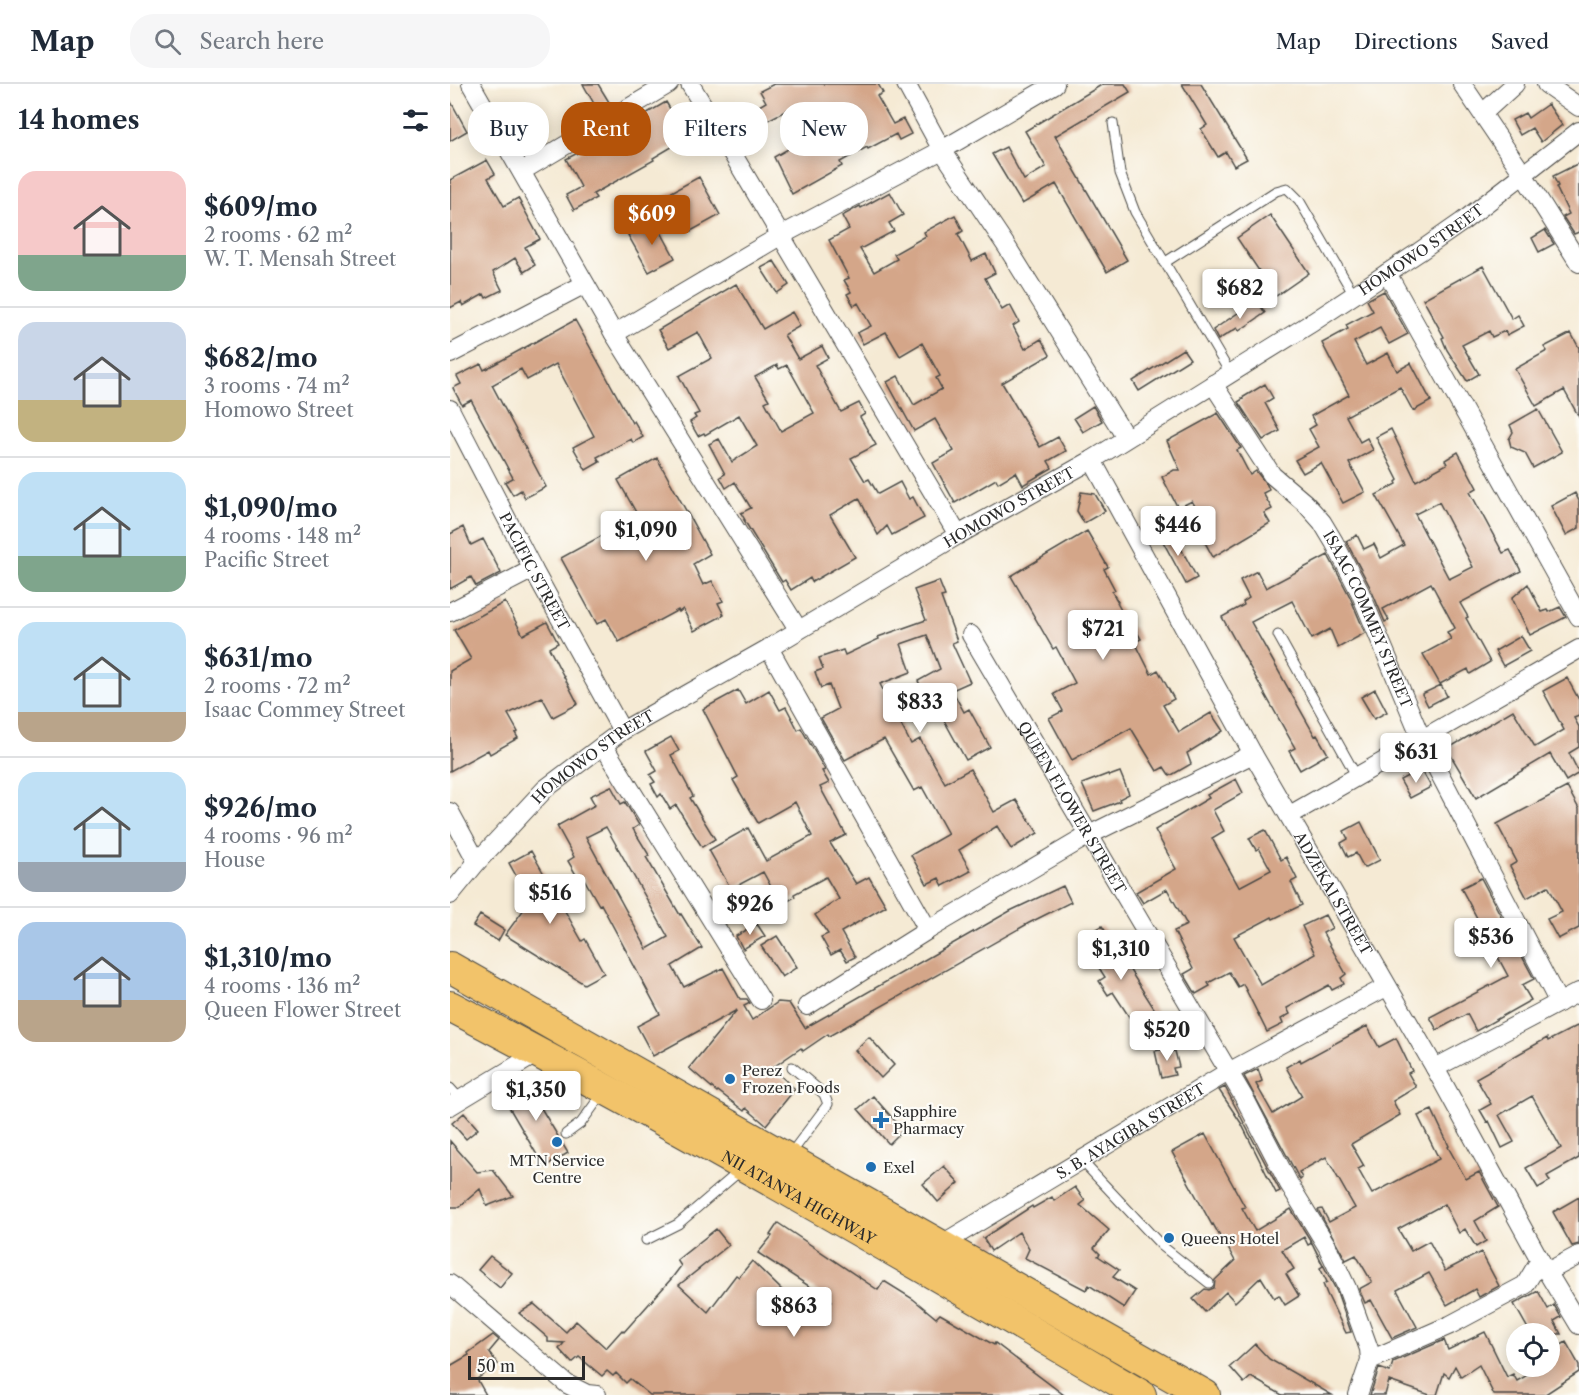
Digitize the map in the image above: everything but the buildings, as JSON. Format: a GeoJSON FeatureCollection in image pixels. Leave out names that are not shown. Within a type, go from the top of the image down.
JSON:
{"type":"FeatureCollection","features":[{"type":"Feature","properties":{"kind":"main road"},"geometry":{"type":"LineString","coordinates":[[450,967],[1205,1395]]}},
{"type":"Feature","properties":{"kind":"main road","name":"NII ATANYA HIGHWAY"},"geometry":{"type":"LineString","coordinates":[[450,1006],[539,1052],[854,1227],[1142,1395]]}},
{"type":"Feature","properties":{"kind":"street"},"geometry":{"type":"LineString","coordinates":[[471,84],[614,334],[798,629]]}},
{"type":"Feature","properties":{"kind":"street"},"geometry":{"type":"LineString","coordinates":[[522,171],[669,84]]}},
{"type":"Feature","properties":{"kind":"street"},"geometry":{"type":"LineString","coordinates":[[690,84],[958,535]]}},
{"type":"Feature","properties":{"kind":"street"},"geometry":{"type":"LineString","coordinates":[[906,84],[942,150],[1013,257],[1126,438]]}},
{"type":"Feature","properties":{"kind":"street"},"geometry":{"type":"LineString","coordinates":[[614,334],[780,236],[942,150],[1055,84]]}},
{"type":"Feature","properties":{"kind":"street"},"geometry":{"type":"LineString","coordinates":[[1462,84],[1523,174],[1579,263]]}},
{"type":"Feature","properties":{"kind":"street"},"geometry":{"type":"LineString","coordinates":[[1483,113],[1515,84]]}},
{"type":"Feature","properties":{"kind":"street"},"geometry":{"type":"LineString","coordinates":[[1546,84],[1579,106]]}},
{"type":"Feature","properties":{"kind":"street","name":"HOMOWO STREET"},"geometry":{"type":"LineString","coordinates":[[450,894],[545,789],[622,731],[769,648],[958,535],[1092,460],[1388,273],[1462,222],[1579,131]]}},
{"type":"Feature","properties":{"kind":"street"},"geometry":{"type":"LineString","coordinates":[[1388,273],[1579,618]]}},
{"type":"Feature","properties":{"kind":"street"},"geometry":{"type":"LineString","coordinates":[[450,354],[585,284]]}},
{"type":"Feature","properties":{"kind":"street","name":"ISAAC COMMEY STREET"},"geometry":{"type":"LineString","coordinates":[[1213,384],[1272,475],[1305,503],[1322,522],[1334,542],[1360,592],[1422,740],[1559,1003]]}},
{"type":"Feature","properties":{"kind":"street","name":"PACIFIC STREET"},"geometry":{"type":"LineString","coordinates":[[450,410],[533,569],[622,731]]}},
{"type":"Feature","properties":{"kind":"street","name":"ADZEKAI STREET"},"geometry":{"type":"LineString","coordinates":[[1092,460],[1253,754],[1435,1068],[1579,1325]]}},
{"type":"Feature","properties":{"kind":"street"},"geometry":{"type":"LineString","coordinates":[[450,612],[533,569]]}},
{"type":"Feature","properties":{"kind":"street","name":"QUEEN FLOWER STREET"},"geometry":{"type":"LineString","coordinates":[[971,635],[1230,1072],[1289,1184],[1327,1246],[1347,1288],[1365,1337],[1370,1360]]}},
{"type":"Feature","properties":{"kind":"street"},"geometry":{"type":"LineString","coordinates":[[769,648],[928,930]]}},
{"type":"Feature","properties":{"kind":"street"},"geometry":{"type":"LineString","coordinates":[[1290,815],[1579,649]]}},
{"type":"Feature","properties":{"kind":"street"},"geometry":{"type":"LineString","coordinates":[[603,745],[760,1000]]}},
{"type":"Feature","properties":{"kind":"street"},"geometry":{"type":"LineString","coordinates":[[807,1006],[928,930],[1089,836],[1253,754]]}},
{"type":"Feature","properties":{"kind":"street"},"geometry":{"type":"LineString","coordinates":[[450,812],[477,862]]}},
{"type":"Feature","properties":{"kind":"street","name":"S. B. AYAGIBA STREET"},"geometry":{"type":"LineString","coordinates":[[942,1244],[1230,1072],[1386,987]]}},
{"type":"Feature","properties":{"kind":"street"},"geometry":{"type":"LineString","coordinates":[[1435,1068],[1579,992]]}},
{"type":"Feature","properties":{"kind":"street"},"geometry":{"type":"LineString","coordinates":[[454,1098],[539,1052]]}},
{"type":"Feature","properties":{"kind":"street"},"geometry":{"type":"LineString","coordinates":[[1359,1395],[1370,1360],[1450,1324],[1525,1285],[1544,1266],[1579,1255]]}},
{"type":"Feature","properties":{"kind":"street"},"geometry":{"type":"LineString","coordinates":[[450,1284],[567,1384],[586,1394],[597,1395]]}},
{"type":"Feature","properties":{"kind":"lane"},"geometry":{"type":"LineString","coordinates":[[1113,123],[1120,173],[1135,212],[1230,373]]}},
{"type":"Feature","properties":{"kind":"lane"},"geometry":{"type":"LineString","coordinates":[[1164,263],[1276,191],[1287,188],[1299,200],[1354,295]]}},
{"type":"Feature","properties":{"kind":"lane"},"geometry":{"type":"LineString","coordinates":[[1278,635],[1357,777]]}},
{"type":"Feature","properties":{"kind":"lane"},"geometry":{"type":"LineString","coordinates":[[788,1158],[828,1104],[824,1094],[792,1067]]}},
{"type":"Feature","properties":{"kind":"lane"},"geometry":{"type":"LineString","coordinates":[[566,1134],[581,1123],[606,1089]]}},
{"type":"Feature","properties":{"kind":"lane"},"geometry":{"type":"LineString","coordinates":[[1081,1160],[1162,1246],[1209,1283]]}},
{"type":"Feature","properties":{"kind":"lane"},"geometry":{"type":"LineString","coordinates":[[646,1240],[678,1224],[745,1167]]}},
{"type":"Feature","properties":{"kind":"place","name":"Perez Frozen Foods"},"geometry":{"type":"Point","coordinates":[730,1079]}},
{"type":"Feature","properties":{"kind":"place","name":"Sapphire Pharmacy"},"geometry":{"type":"Point","coordinates":[881,1120]}},
{"type":"Feature","properties":{"kind":"place","name":"MTN Service Centre"},"geometry":{"type":"Point","coordinates":[557,1142]}},
{"type":"Feature","properties":{"kind":"place","name":"Exel"},"geometry":{"type":"Point","coordinates":[871,1167]}},
{"type":"Feature","properties":{"kind":"place","name":"Queens Hotel"},"geometry":{"type":"Point","coordinates":[1169,1238]}}]}
